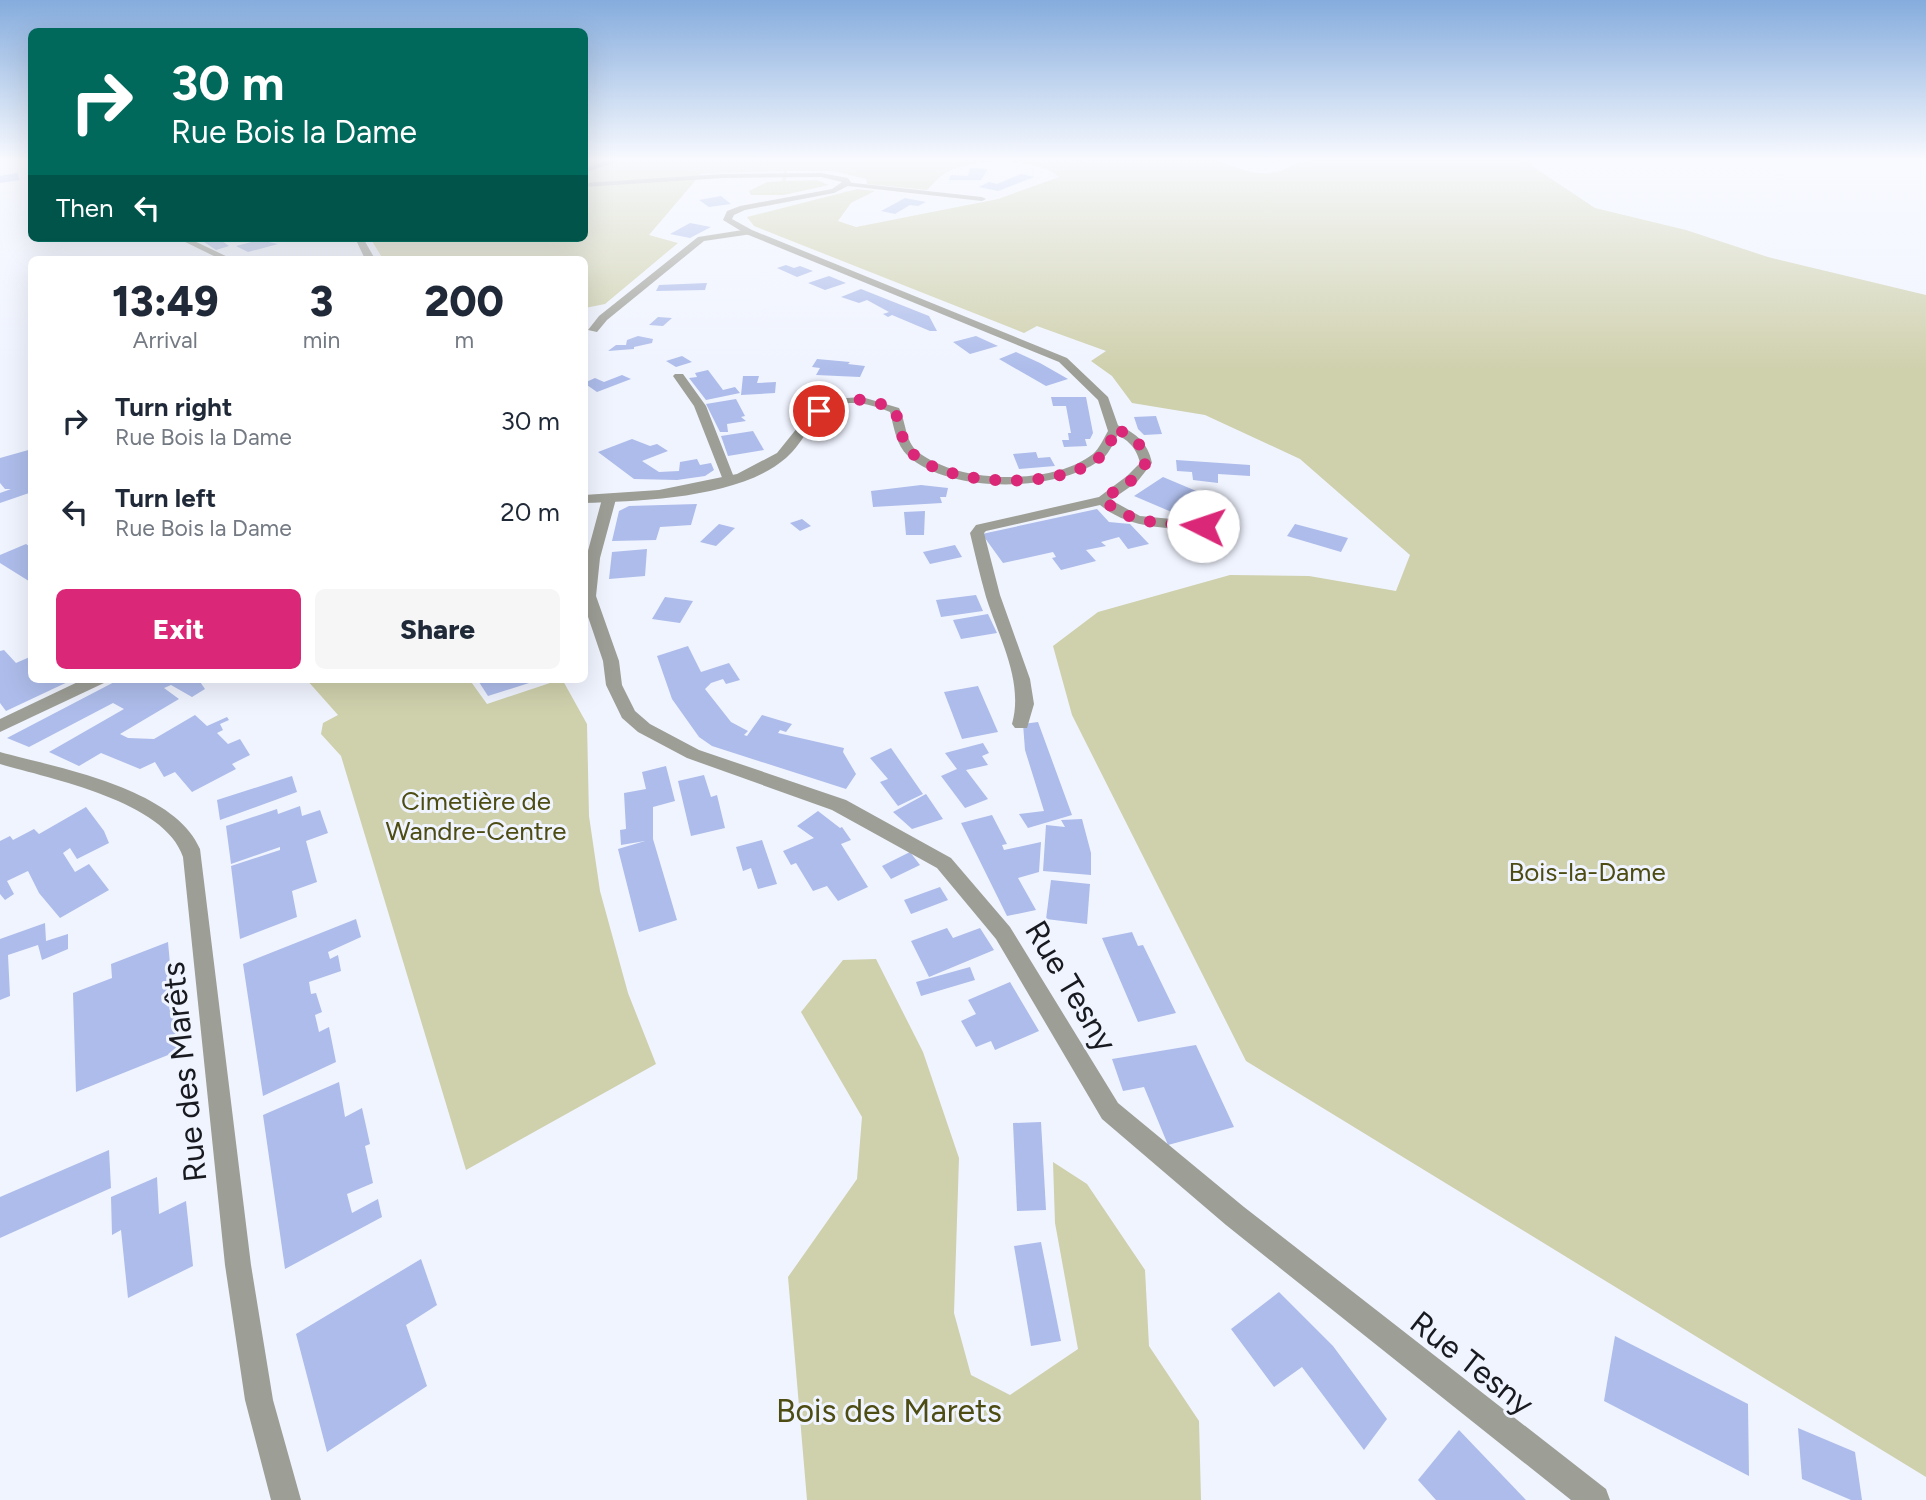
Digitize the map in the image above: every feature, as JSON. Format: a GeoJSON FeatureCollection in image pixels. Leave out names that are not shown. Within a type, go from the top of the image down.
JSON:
{"type":"FeatureCollection","features":[{"type":"Feature","properties":{"kind":"street"},"geometry":{"type":"LineString","coordinates":[[588,499],[681,491],[729,480],[781,456],[819,411],[839,401],[866,400],[895,410],[902,439],[914,455],[967,477],[1007,480],[1044,478],[1076,470],[1102,455],[1111,443],[1114,428],[1105,400],[1086,376],[1063,360],[744,230]]}},
{"type":"Feature","properties":{"kind":"street"},"geometry":{"type":"LineString","coordinates":[[593,330],[603,318],[701,239],[749,232]]}},
{"type":"Feature","properties":{"kind":"street"},"geometry":{"type":"LineString","coordinates":[[190,242],[220,256]]}},
{"type":"Feature","properties":{"kind":"street"},"geometry":{"type":"LineString","coordinates":[[679,376],[700,406],[729,480]]}},
{"type":"Feature","properties":{"kind":"street"},"geometry":{"type":"LineString","coordinates":[[1021,724],[1026,704],[1022,679],[993,595],[976,533],[981,528],[1103,499],[1132,480],[1146,463],[1144,449],[1131,436],[1114,428]]}},
{"type":"Feature","properties":{"kind":"street","name":"Rue Tesny"},"geometry":{"type":"LineString","coordinates":[[609,499],[593,558],[589,597],[611,661],[614,685],[628,714],[644,728],[693,754],[839,805],[944,863],[1003,933],[1110,1111],[1235,1216],[1595,1500]]}},
{"type":"Feature","properties":{"kind":"street"},"geometry":{"type":"LineString","coordinates":[[1103,499],[1116,513],[1130,518],[1203,526]]}},
{"type":"Feature","properties":{"kind":"street"},"geometry":{"type":"LineString","coordinates":[[0,726],[89,683]]}},
{"type":"Feature","properties":{"kind":"street","name":"Rue des Marêts"},"geometry":{"type":"LineString","coordinates":[[0,758],[106,791],[150,809],[184,837],[193,857],[238,1265],[259,1400],[286,1500]]}},
{"type":"Feature","properties":{"kind":"green space","name":"Bois-la-Dame"},"geometry":{"type":"Polygon","coordinates":[[[588,230],[653,230],[649,235],[678,243],[605,304],[588,307],[588,256],[381,256],[372,242],[588,242],[588,230]]]}},
{"type":"Feature","properties":{"kind":"green space","name":"Bois-la-Dame"},"geometry":{"type":"Polygon","coordinates":[[[764,230],[1686,230],[1768,257],[1926,295],[1926,1477],[1246,1061],[1072,715],[1053,646],[1098,612],[1230,575],[1309,576],[1396,591],[1410,555],[1300,459],[1205,415],[1132,403],[1112,376],[1091,361],[1106,351],[1037,326],[1024,333],[764,230]]]}},
{"type":"Feature","properties":{"kind":"green space","name":"Cimetière de Wandre-Centre"},"geometry":{"type":"Polygon","coordinates":[[[310,683],[472,683],[487,704],[550,683],[564,683],[587,724],[589,816],[600,891],[628,993],[656,1064],[466,1170],[341,756],[321,734],[323,723],[338,715],[310,683]]]}},
{"type":"Feature","properties":{"kind":"green space","name":"Bois des Marets"},"geometry":{"type":"Polygon","coordinates":[[[876,959],[923,1052],[959,1158],[954,1313],[971,1375],[1010,1395],[1078,1349],[1055,1223],[1053,1162],[1087,1184],[1145,1270],[1149,1346],[1199,1421],[1201,1500],[807,1500],[788,1277],[857,1179],[862,1117],[801,1012],[843,960],[876,959]]]}},
{"type":"Feature","properties":{"kind":"building"},"geometry":{"type":"Polygon","coordinates":[[[677,230],[705,230],[690,238],[670,234],[677,230]]]}},
{"type":"Feature","properties":{"kind":"building"},"geometry":{"type":"Polygon","coordinates":[[[204,242],[224,242],[229,246],[216,250],[204,242]]]}},
{"type":"Feature","properties":{"kind":"building"},"geometry":{"type":"Polygon","coordinates":[[[251,242],[278,244],[248,252],[236,246],[251,242]]]}},
{"type":"Feature","properties":{"kind":"building"},"geometry":{"type":"Polygon","coordinates":[[[786,265],[813,271],[797,277],[777,268],[786,265]]]}},
{"type":"Feature","properties":{"kind":"building"},"geometry":{"type":"Polygon","coordinates":[[[829,276],[846,283],[825,290],[808,283],[829,276]]]}},
{"type":"Feature","properties":{"kind":"building"},"geometry":{"type":"Polygon","coordinates":[[[707,283],[705,290],[656,291],[659,285],[707,283]]]}},
{"type":"Feature","properties":{"kind":"building"},"geometry":{"type":"Polygon","coordinates":[[[861,289],[929,316],[937,331],[930,331],[892,315],[888,317],[883,314],[889,312],[867,300],[859,303],[841,297],[861,289]]]}},
{"type":"Feature","properties":{"kind":"building"},"geometry":{"type":"Polygon","coordinates":[[[658,317],[672,318],[663,326],[649,325],[658,317]]]}},
{"type":"Feature","properties":{"kind":"building"},"geometry":{"type":"Polygon","coordinates":[[[638,336],[653,339],[652,343],[634,349],[608,351],[616,345],[626,345],[627,340],[638,336]]]}},
{"type":"Feature","properties":{"kind":"building"},"geometry":{"type":"Polygon","coordinates":[[[976,336],[998,346],[970,354],[953,342],[976,336]]]}},
{"type":"Feature","properties":{"kind":"building"},"geometry":{"type":"Polygon","coordinates":[[[1016,352],[1068,379],[1046,386],[999,359],[1016,352]]]}},
{"type":"Feature","properties":{"kind":"building"},"geometry":{"type":"Polygon","coordinates":[[[682,356],[692,362],[676,367],[666,361],[682,356]]]}},
{"type":"Feature","properties":{"kind":"building"},"geometry":{"type":"Polygon","coordinates":[[[817,359],[865,366],[860,377],[816,375],[820,368],[812,367],[817,359]]]}},
{"type":"Feature","properties":{"kind":"building"},"geometry":{"type":"Polygon","coordinates":[[[708,370],[723,390],[735,387],[740,393],[706,400],[689,378],[697,377],[695,373],[708,370]]]}},
{"type":"Feature","properties":{"kind":"building"},"geometry":{"type":"Polygon","coordinates":[[[622,375],[631,379],[597,392],[588,386],[588,381],[595,378],[604,382],[622,375]]]}},
{"type":"Feature","properties":{"kind":"building"},"geometry":{"type":"Polygon","coordinates":[[[743,376],[759,376],[757,383],[776,382],[775,393],[741,395],[743,376]]]}},
{"type":"Feature","properties":{"kind":"building"},"geometry":{"type":"Polygon","coordinates":[[[1051,397],[1086,397],[1093,433],[1090,439],[1085,439],[1087,446],[1064,447],[1062,440],[1069,440],[1068,433],[1071,433],[1066,406],[1053,406],[1051,397]]]}},
{"type":"Feature","properties":{"kind":"building"},"geometry":{"type":"Polygon","coordinates":[[[736,399],[745,416],[741,417],[746,421],[727,424],[728,432],[720,432],[706,404],[736,399]]]}},
{"type":"Feature","properties":{"kind":"building"},"geometry":{"type":"Polygon","coordinates":[[[1156,416],[1162,434],[1144,435],[1138,429],[1134,417],[1156,416]]]}},
{"type":"Feature","properties":{"kind":"building"},"geometry":{"type":"Polygon","coordinates":[[[753,431],[764,450],[728,456],[721,436],[753,431]]]}},
{"type":"Feature","properties":{"kind":"building"},"geometry":{"type":"Polygon","coordinates":[[[632,439],[650,446],[657,444],[668,451],[642,461],[659,472],[679,471],[680,462],[697,459],[700,465],[711,463],[714,470],[705,476],[677,480],[634,479],[598,452],[632,439]]]}},
{"type":"Feature","properties":{"kind":"building"},"geometry":{"type":"Polygon","coordinates":[[[28,450],[28,493],[0,503],[0,493],[11,489],[5,489],[0,483],[0,458],[28,450]]]}},
{"type":"Feature","properties":{"kind":"building"},"geometry":{"type":"Polygon","coordinates":[[[1036,452],[1038,458],[1050,457],[1055,466],[1019,469],[1013,454],[1036,452]]]}},
{"type":"Feature","properties":{"kind":"building"},"geometry":{"type":"Polygon","coordinates":[[[1176,460],[1250,465],[1250,476],[1218,474],[1218,483],[1193,480],[1192,472],[1177,471],[1176,460]]]}},
{"type":"Feature","properties":{"kind":"building"},"geometry":{"type":"Polygon","coordinates":[[[1163,477],[1201,493],[1194,498],[1202,501],[1181,516],[1134,496],[1163,477]]]}},
{"type":"Feature","properties":{"kind":"building"},"geometry":{"type":"Polygon","coordinates":[[[921,485],[948,488],[946,497],[940,497],[942,503],[873,507],[871,491],[921,485]]]}},
{"type":"Feature","properties":{"kind":"building"},"geometry":{"type":"Polygon","coordinates":[[[697,504],[691,525],[660,527],[656,540],[612,541],[619,511],[629,506],[697,504]]]}},
{"type":"Feature","properties":{"kind":"building"},"geometry":{"type":"Polygon","coordinates":[[[1097,509],[1109,522],[1130,524],[1149,544],[1128,549],[1119,537],[1101,542],[1106,546],[1086,550],[1096,561],[1061,570],[1052,558],[1056,557],[1053,552],[1003,563],[982,534],[1097,509]]]}},
{"type":"Feature","properties":{"kind":"building"},"geometry":{"type":"Polygon","coordinates":[[[925,511],[924,535],[906,535],[904,512],[925,511]]]}},
{"type":"Feature","properties":{"kind":"building"},"geometry":{"type":"Polygon","coordinates":[[[802,519],[811,526],[800,531],[790,523],[802,519]]]}},
{"type":"Feature","properties":{"kind":"building"},"geometry":{"type":"Polygon","coordinates":[[[719,524],[735,528],[716,546],[700,542],[719,524]]]}},
{"type":"Feature","properties":{"kind":"building"},"geometry":{"type":"Polygon","coordinates":[[[1295,524],[1348,538],[1341,552],[1287,536],[1295,524]]]}},
{"type":"Feature","properties":{"kind":"building"},"geometry":{"type":"Polygon","coordinates":[[[28,545],[28,580],[0,563],[0,555],[28,545]]]}},
{"type":"Feature","properties":{"kind":"building"},"geometry":{"type":"Polygon","coordinates":[[[955,545],[962,557],[930,564],[923,552],[955,545]]]}},
{"type":"Feature","properties":{"kind":"building"},"geometry":{"type":"Polygon","coordinates":[[[647,549],[645,576],[609,579],[612,552],[647,549]]]}},
{"type":"Feature","properties":{"kind":"building"},"geometry":{"type":"Polygon","coordinates":[[[976,595],[983,611],[941,617],[936,600],[976,595]]]}},
{"type":"Feature","properties":{"kind":"building"},"geometry":{"type":"Polygon","coordinates":[[[665,597],[693,601],[680,623],[652,619],[665,597]]]}},
{"type":"Feature","properties":{"kind":"building"},"geometry":{"type":"Polygon","coordinates":[[[988,614],[997,633],[961,639],[953,620],[988,614]]]}},
{"type":"Feature","properties":{"kind":"building"},"geometry":{"type":"Polygon","coordinates":[[[688,646],[701,672],[729,663],[740,680],[726,684],[723,679],[711,683],[705,689],[731,722],[748,731],[744,735],[747,736],[762,715],[792,724],[786,732],[780,730],[778,733],[844,748],[843,752],[856,774],[846,789],[712,746],[699,737],[672,699],[657,656],[688,646]]]}},
{"type":"Feature","properties":{"kind":"building"},"geometry":{"type":"Polygon","coordinates":[[[4,650],[16,663],[28,658],[28,683],[66,683],[6,711],[0,703],[0,651],[4,650]]]}},
{"type":"Feature","properties":{"kind":"building"},"geometry":{"type":"Polygon","coordinates":[[[112,683],[201,683],[205,689],[192,697],[171,685],[164,688],[179,699],[120,734],[128,738],[154,739],[195,715],[207,726],[227,717],[229,720],[220,724],[223,730],[217,733],[228,744],[240,739],[250,755],[232,764],[236,769],[192,792],[175,772],[164,777],[155,762],[140,769],[101,753],[79,766],[49,752],[124,709],[113,703],[29,747],[7,738],[112,683]]]}},
{"type":"Feature","properties":{"kind":"building"},"geometry":{"type":"Polygon","coordinates":[[[480,683],[529,683],[488,696],[480,683]]]}},
{"type":"Feature","properties":{"kind":"building"},"geometry":{"type":"Polygon","coordinates":[[[978,686],[998,732],[962,739],[944,692],[978,686]]]}},
{"type":"Feature","properties":{"kind":"building"},"geometry":{"type":"Polygon","coordinates":[[[1038,722],[1072,815],[1028,828],[1019,814],[1044,811],[1025,750],[1023,724],[1038,722]]]}},
{"type":"Feature","properties":{"kind":"building"},"geometry":{"type":"Polygon","coordinates":[[[983,743],[989,753],[982,756],[988,765],[966,770],[988,799],[965,808],[941,776],[957,769],[945,753],[983,743]]]}},
{"type":"Feature","properties":{"kind":"building"},"geometry":{"type":"Polygon","coordinates":[[[891,748],[923,794],[898,806],[880,782],[888,779],[870,758],[891,748]]]}},
{"type":"Feature","properties":{"kind":"building"},"geometry":{"type":"Polygon","coordinates":[[[666,766],[675,801],[653,807],[653,839],[677,920],[639,932],[618,849],[645,841],[621,845],[620,830],[626,829],[624,793],[646,789],[642,772],[666,766]]]}},
{"type":"Feature","properties":{"kind":"building"},"geometry":{"type":"Polygon","coordinates":[[[704,775],[711,797],[717,795],[725,828],[691,836],[678,781],[704,775]]]}},
{"type":"Feature","properties":{"kind":"building"},"geometry":{"type":"Polygon","coordinates":[[[292,776],[297,792],[220,820],[217,800],[292,776]]]}},
{"type":"Feature","properties":{"kind":"building"},"geometry":{"type":"Polygon","coordinates":[[[926,794],[943,819],[912,829],[893,812],[926,794]]]}},
{"type":"Feature","properties":{"kind":"building"},"geometry":{"type":"Polygon","coordinates":[[[300,806],[302,816],[320,810],[328,833],[306,841],[317,882],[292,891],[297,917],[240,939],[231,866],[280,850],[280,847],[231,864],[226,826],[277,809],[278,814],[300,806]]]}},
{"type":"Feature","properties":{"kind":"building"},"geometry":{"type":"Polygon","coordinates":[[[86,807],[104,831],[109,843],[77,859],[70,848],[63,853],[75,872],[89,864],[109,890],[60,918],[39,893],[28,871],[7,881],[14,894],[5,900],[0,894],[0,841],[10,836],[13,840],[34,829],[39,834],[86,807]]]}},
{"type":"Feature","properties":{"kind":"building"},"geometry":{"type":"Polygon","coordinates":[[[818,811],[842,827],[851,840],[841,844],[868,887],[838,901],[827,886],[813,891],[796,863],[791,865],[783,851],[814,838],[797,826],[818,811]]]}},
{"type":"Feature","properties":{"kind":"building"},"geometry":{"type":"Polygon","coordinates":[[[992,815],[1007,844],[1002,845],[1004,850],[1041,842],[1039,872],[1018,878],[1036,910],[1007,916],[961,823],[992,815]]]}},
{"type":"Feature","properties":{"kind":"building"},"geometry":{"type":"Polygon","coordinates":[[[1082,819],[1091,853],[1091,875],[1043,871],[1046,825],[1065,827],[1061,820],[1082,819]]]}},
{"type":"Feature","properties":{"kind":"building"},"geometry":{"type":"Polygon","coordinates":[[[762,840],[777,884],[758,889],[751,868],[743,871],[736,847],[762,840]]]}},
{"type":"Feature","properties":{"kind":"building"},"geometry":{"type":"Polygon","coordinates":[[[910,852],[920,865],[891,879],[882,866],[910,852]]]}},
{"type":"Feature","properties":{"kind":"building"},"geometry":{"type":"Polygon","coordinates":[[[1051,880],[1090,884],[1087,924],[1046,919],[1051,880]]]}},
{"type":"Feature","properties":{"kind":"building"},"geometry":{"type":"Polygon","coordinates":[[[940,887],[948,900],[911,914],[904,900],[940,887]]]}},
{"type":"Feature","properties":{"kind":"building"},"geometry":{"type":"Polygon","coordinates":[[[356,919],[361,937],[328,952],[330,959],[338,955],[341,971],[309,982],[311,994],[316,993],[322,1012],[315,1015],[319,1032],[329,1027],[336,1062],[263,1096],[243,964],[356,919]]]}},
{"type":"Feature","properties":{"kind":"building"},"geometry":{"type":"Polygon","coordinates":[[[45,923],[46,941],[68,934],[68,949],[42,960],[38,945],[8,955],[10,996],[0,1000],[0,939],[45,923]]]}},
{"type":"Feature","properties":{"kind":"building"},"geometry":{"type":"Polygon","coordinates":[[[947,928],[953,938],[980,928],[994,950],[929,977],[911,941],[947,928]]]}},
{"type":"Feature","properties":{"kind":"building"},"geometry":{"type":"Polygon","coordinates":[[[1132,932],[1138,946],[1143,945],[1176,1013],[1138,1022],[1102,938],[1132,932]]]}},
{"type":"Feature","properties":{"kind":"building"},"geometry":{"type":"Polygon","coordinates":[[[168,942],[178,1051],[76,1092],[73,993],[112,978],[111,964],[168,942]]]}},
{"type":"Feature","properties":{"kind":"building"},"geometry":{"type":"Polygon","coordinates":[[[970,967],[975,980],[921,996],[916,982],[970,967]]]}},
{"type":"Feature","properties":{"kind":"building"},"geometry":{"type":"Polygon","coordinates":[[[1010,982],[1039,1031],[995,1050],[991,1041],[976,1047],[961,1021],[976,1014],[968,1000],[1010,982]]]}},
{"type":"Feature","properties":{"kind":"building"},"geometry":{"type":"Polygon","coordinates":[[[1196,1045],[1234,1127],[1168,1145],[1144,1087],[1123,1091],[1112,1059],[1196,1045]]]}},
{"type":"Feature","properties":{"kind":"building"},"geometry":{"type":"Polygon","coordinates":[[[339,1082],[345,1117],[362,1108],[370,1144],[365,1146],[373,1183],[347,1194],[352,1213],[378,1199],[382,1217],[285,1269],[263,1115],[339,1082]]]}},
{"type":"Feature","properties":{"kind":"building"},"geometry":{"type":"Polygon","coordinates":[[[1041,1122],[1046,1210],[1017,1211],[1013,1123],[1041,1122]]]}},
{"type":"Feature","properties":{"kind":"building"},"geometry":{"type":"Polygon","coordinates":[[[109,1150],[111,1188],[0,1238],[0,1197],[109,1150]]]}},
{"type":"Feature","properties":{"kind":"building"},"geometry":{"type":"Polygon","coordinates":[[[157,1177],[159,1214],[186,1201],[193,1266],[128,1298],[121,1230],[112,1235],[111,1197],[157,1177]]]}},
{"type":"Feature","properties":{"kind":"building"},"geometry":{"type":"Polygon","coordinates":[[[1041,1242],[1061,1341],[1031,1346],[1014,1246],[1041,1242]]]}},
{"type":"Feature","properties":{"kind":"building"},"geometry":{"type":"Polygon","coordinates":[[[421,1259],[437,1305],[406,1325],[427,1386],[327,1452],[296,1334],[421,1259]]]}},
{"type":"Feature","properties":{"kind":"building"},"geometry":{"type":"Polygon","coordinates":[[[1279,1292],[1333,1346],[1387,1419],[1364,1450],[1302,1367],[1274,1387],[1231,1329],[1279,1292]]]}},
{"type":"Feature","properties":{"kind":"building"},"geometry":{"type":"Polygon","coordinates":[[[1615,1336],[1748,1404],[1749,1476],[1604,1401],[1615,1336]]]}},
{"type":"Feature","properties":{"kind":"building"},"geometry":{"type":"Polygon","coordinates":[[[1798,1428],[1855,1452],[1862,1500],[1851,1500],[1802,1479],[1798,1428]]]}},
{"type":"Feature","properties":{"kind":"building"},"geometry":{"type":"Polygon","coordinates":[[[1459,1430],[1526,1500],[1436,1500],[1418,1480],[1459,1430]]]}},
{"type":"Feature","properties":{"kind":"route"},"geometry":{"type":"LineString","coordinates":[[819,411],[826,405],[839,401],[866,400],[883,404],[895,410],[902,439],[914,455],[939,468],[967,477],[1007,480],[1044,478],[1076,470],[1102,455],[1111,443],[1114,428],[1131,436],[1144,449],[1146,463],[1132,480],[1103,499],[1116,513],[1130,518],[1203,526]]}}]}
